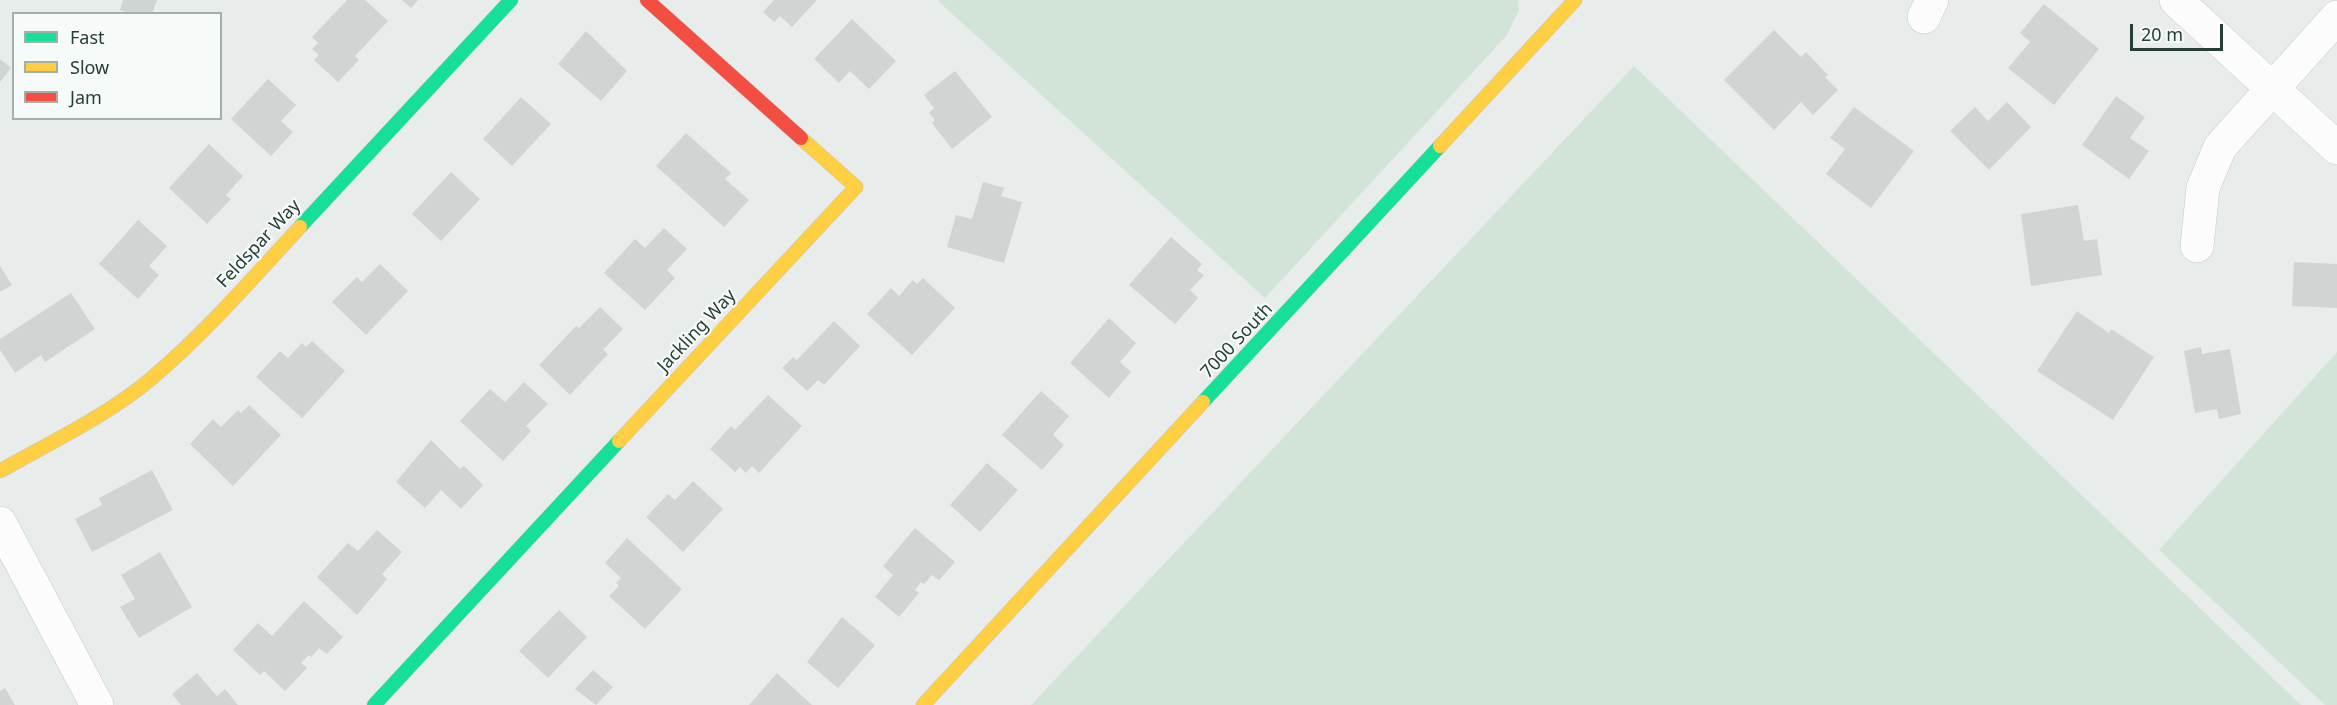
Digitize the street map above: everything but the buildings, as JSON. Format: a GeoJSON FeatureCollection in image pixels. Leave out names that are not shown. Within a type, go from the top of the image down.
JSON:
{"type":"FeatureCollection","features":[{"type":"Feature","properties":{"kind":"street","name":"Feldspar Way"},"geometry":{"type":"LineString","coordinates":[[0,471],[95,417],[159,371],[207,327],[511,0]]}},
{"type":"Feature","properties":{"kind":"street","name":"Jackling Way"},"geometry":{"type":"LineString","coordinates":[[374,705],[856,188],[647,0]]}},
{"type":"Feature","properties":{"kind":"street","name":"7000 South"},"geometry":{"type":"LineString","coordinates":[[922,705],[1574,0]]}},
{"type":"Feature","properties":{"kind":"street"},"geometry":{"type":"LineString","coordinates":[[2176,0],[2337,147]]}},
{"type":"Feature","properties":{"kind":"street"},"geometry":{"type":"LineString","coordinates":[[2197,246],[2203,188],[2214,159],[2229,137],[2337,17]]}},
{"type":"Feature","properties":{"kind":"street"},"geometry":{"type":"LineString","coordinates":[[0,523],[96,705]]}},
{"type":"Feature","properties":{"kind":"green space"},"geometry":{"type":"Polygon","coordinates":[[[937,0],[1518,0],[1519,10],[1507,35],[1265,298],[937,0]]]}},
{"type":"Feature","properties":{"kind":"green space"},"geometry":{"type":"Polygon","coordinates":[[[1634,66],[2301,705],[1031,705],[1634,66]]]}},
{"type":"Feature","properties":{"kind":"green space"},"geometry":{"type":"Polygon","coordinates":[[[2337,352],[2337,705],[2325,705],[2159,550],[2337,352]]]}},
{"type":"Feature","properties":{"kind":"traffic: fast"},"geometry":{"type":"LineString","coordinates":[[300,227],[511,0]]}},
{"type":"Feature","properties":{"kind":"traffic: fast"},"geometry":{"type":"LineString","coordinates":[[1203,402],[1440,146]]}},
{"type":"Feature","properties":{"kind":"traffic: fast"},"geometry":{"type":"LineString","coordinates":[[374,705],[619,441]]}},
{"type":"Feature","properties":{"kind":"traffic: slow"},"geometry":{"type":"LineString","coordinates":[[1440,146],[1575,0]]}},
{"type":"Feature","properties":{"kind":"traffic: slow"},"geometry":{"type":"LineString","coordinates":[[619,441],[856,187],[801,138]]}},
{"type":"Feature","properties":{"kind":"traffic: slow"},"geometry":{"type":"LineString","coordinates":[[0,471],[59,439],[135,392],[210,324],[300,227]]}},
{"type":"Feature","properties":{"kind":"traffic: slow"},"geometry":{"type":"LineString","coordinates":[[923,705],[1203,402]]}},
{"type":"Feature","properties":{"kind":"traffic: jam"},"geometry":{"type":"LineString","coordinates":[[647,0],[801,138]]}}]}
